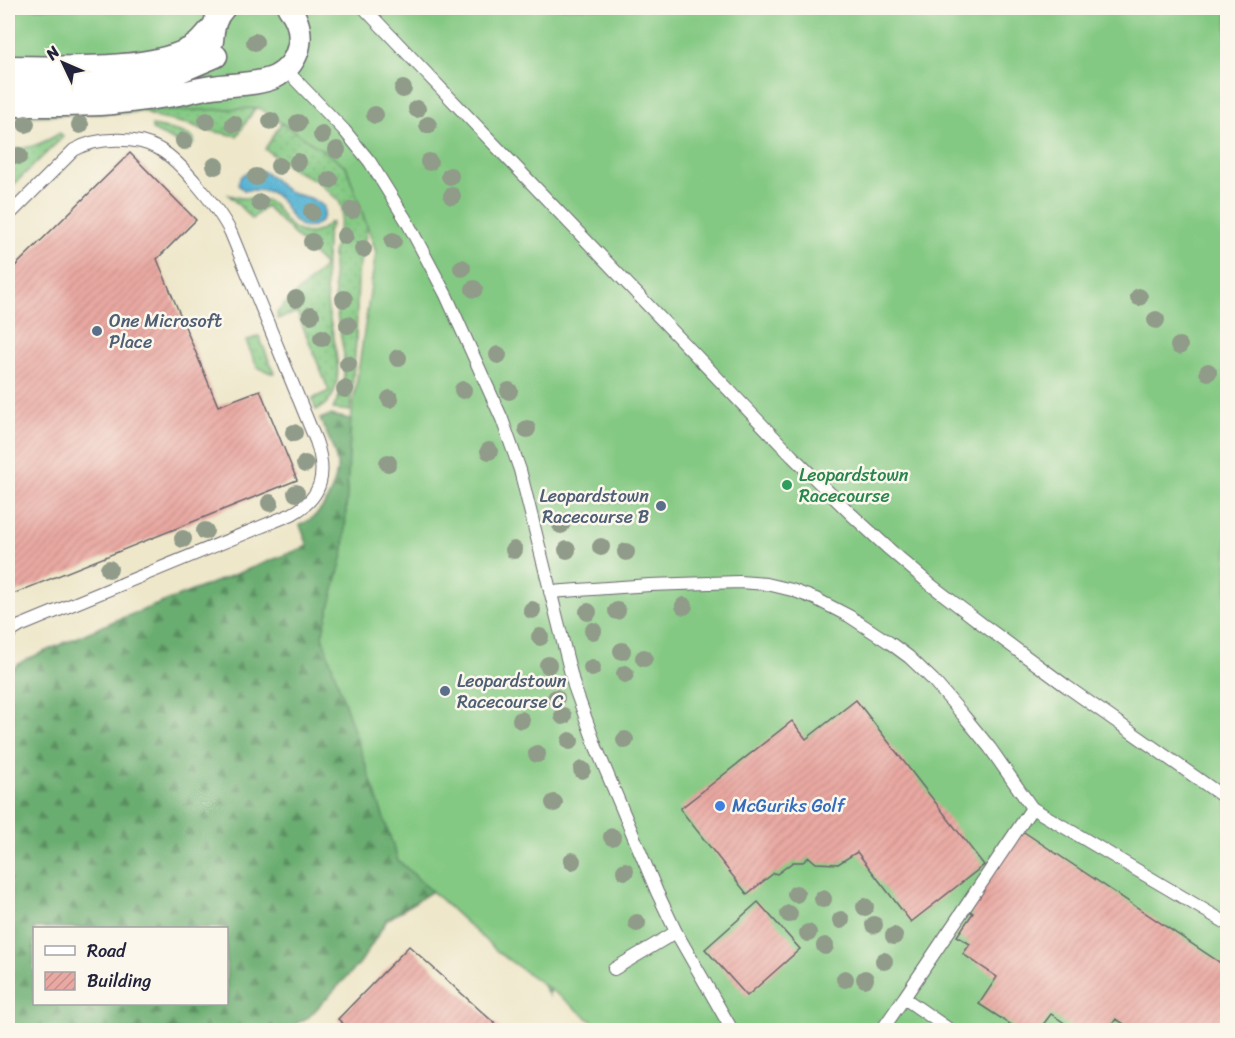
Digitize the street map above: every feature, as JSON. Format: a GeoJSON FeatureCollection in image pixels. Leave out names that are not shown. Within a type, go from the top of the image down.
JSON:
{"type":"FeatureCollection","features":[{"type":"Feature","properties":{"kind":"street"},"geometry":{"type":"LineString","coordinates":[[8,105],[110,103],[261,81],[274,77],[286,70],[295,58],[300,45],[300,30],[295,15],[289,8]]}},
{"type":"Feature","properties":{"kind":"street"},"geometry":{"type":"LineString","coordinates":[[218,17],[212,41],[216,56],[234,75],[247,80],[261,81]]}},
{"type":"Feature","properties":{"kind":"street"},"geometry":{"type":"LineString","coordinates":[[8,68],[132,64],[156,60],[179,53],[198,43],[218,17]]}},
{"type":"Feature","properties":{"kind":"street"},"geometry":{"type":"LineString","coordinates":[[8,86],[117,83],[169,76],[216,56]]}},
{"type":"Feature","properties":{"kind":"lane"},"geometry":{"type":"LineString","coordinates":[[364,8],[751,414],[851,514],[923,578],[982,624],[1227,800]]}},
{"type":"Feature","properties":{"kind":"lane"},"geometry":{"type":"LineString","coordinates":[[286,70],[344,130],[370,162],[406,220],[446,295],[511,441],[523,479],[574,686],[596,747],[676,932],[732,1030]]}},
{"type":"Feature","properties":{"kind":"lane"},"geometry":{"type":"LineString","coordinates":[[8,216],[74,150],[83,145],[102,140],[133,141],[151,145],[168,154],[211,202],[231,233],[316,441],[321,456],[322,472],[315,495],[307,504],[292,514],[20,626],[8,635]]}},
{"type":"Feature","properties":{"kind":"lane"},"geometry":{"type":"LineString","coordinates":[[550,592],[738,582],[767,584],[816,599],[849,616],[909,657],[933,680],[990,748],[1032,808],[1227,924]]}},
{"type":"Feature","properties":{"kind":"lane"},"geometry":{"type":"LineString","coordinates":[[882,1030],[1032,808]]}},
{"type":"Feature","properties":{"kind":"lane"},"geometry":{"type":"LineString","coordinates":[[614,969],[676,932]]}},
{"type":"Feature","properties":{"kind":"lane"},"geometry":{"type":"LineString","coordinates":[[904,998],[950,1030]]}},
{"type":"Feature","properties":{"kind":"green space","name":"Leopardstown Racecourse"},"geometry":{"type":"Polygon","coordinates":[[[8,8],[1227,8],[1227,1030],[603,1030],[499,953],[398,860],[322,636],[344,551],[351,419],[376,252],[346,166],[259,108],[8,117],[8,8]]]}},
{"type":"Feature","properties":{"kind":"green space"},"geometry":{"type":"Polygon","coordinates":[[[262,98],[237,136],[158,118],[148,114],[147,111],[262,98]]]}},
{"type":"Feature","properties":{"kind":"green space"},"geometry":{"type":"Polygon","coordinates":[[[288,112],[326,132],[371,209],[358,274],[356,342],[350,411],[333,409],[344,377],[344,354],[336,309],[333,268],[333,254],[342,208],[339,201],[318,182],[291,168],[265,149],[288,112]]]}},
{"type":"Feature","properties":{"kind":"green space"},"geometry":{"type":"Polygon","coordinates":[[[152,126],[184,134],[194,139],[194,143],[186,152],[173,140],[152,130],[152,126]]]}},
{"type":"Feature","properties":{"kind":"green space"},"geometry":{"type":"Polygon","coordinates":[[[60,133],[63,137],[8,190],[8,149],[35,145],[60,133]]]}},
{"type":"Feature","properties":{"kind":"green space"},"geometry":{"type":"Polygon","coordinates":[[[229,195],[267,200],[277,208],[290,226],[302,232],[313,232],[332,223],[327,235],[326,281],[327,302],[337,361],[337,377],[335,391],[328,402],[316,410],[312,399],[329,391],[297,312],[278,319],[277,313],[324,265],[266,206],[252,219],[229,195]]]}},
{"type":"Feature","properties":{"kind":"green space"},"geometry":{"type":"Polygon","coordinates":[[[259,336],[274,373],[257,367],[246,341],[259,336]]]}},
{"type":"Feature","properties":{"kind":"green space"},"geometry":{"type":"Polygon","coordinates":[[[330,415],[351,419],[344,551],[550,958],[549,996],[529,961],[437,888],[387,920],[360,963],[309,1017],[284,1030],[8,1030],[8,672],[23,661],[112,622],[308,546],[300,525],[322,508],[330,494],[337,471],[330,441],[320,419],[330,415]]]}},
{"type":"Feature","properties":{"kind":"water"},"geometry":{"type":"Polygon","coordinates":[[[255,170],[264,172],[288,191],[320,203],[324,207],[322,219],[312,226],[302,226],[293,219],[282,201],[272,193],[244,190],[238,185],[243,174],[255,170]]]}},
{"type":"Feature","properties":{"kind":"building","name":"One Microsoft Place"},"geometry":{"type":"Polygon","coordinates":[[[130,153],[196,220],[157,259],[218,406],[260,390],[297,480],[8,596],[8,273],[130,153]]]}},
{"type":"Feature","properties":{"kind":"building"},"geometry":{"type":"Polygon","coordinates":[[[856,700],[984,865],[911,922],[857,852],[838,864],[816,863],[809,857],[803,862],[793,862],[777,874],[774,873],[747,894],[680,809],[792,721],[806,739],[856,700]]]}},
{"type":"Feature","properties":{"kind":"building"},"geometry":{"type":"Polygon","coordinates":[[[1021,830],[1228,968],[1228,1030],[1134,1030],[1116,1019],[1108,1030],[1075,1030],[1051,1014],[1039,1030],[1019,1030],[979,1004],[997,977],[963,954],[970,944],[957,936],[973,913],[968,910],[1021,830]]]}},
{"type":"Feature","properties":{"kind":"building"},"geometry":{"type":"Polygon","coordinates":[[[758,902],[800,949],[747,996],[705,949],[758,902]]]}},
{"type":"Feature","properties":{"kind":"building"},"geometry":{"type":"Polygon","coordinates":[[[409,946],[502,1030],[350,1030],[338,1019],[409,946]]]}},
{"type":"Feature","properties":{"kind":"place","name":"One Microsoft Place"},"geometry":{"type":"Point","coordinates":[97,331]}},
{"type":"Feature","properties":{"kind":"place","name":"Leopardstown Racecourse"},"geometry":{"type":"Point","coordinates":[787,485]}},
{"type":"Feature","properties":{"kind":"place","name":"Leopardstown Racecourse B"},"geometry":{"type":"Point","coordinates":[661,506]}},
{"type":"Feature","properties":{"kind":"place","name":"Leopardstown Racecourse C"},"geometry":{"type":"Point","coordinates":[445,691]}},
{"type":"Feature","properties":{"kind":"place","name":"McGuriks Golf"},"geometry":{"type":"Point","coordinates":[720,806]}}]}
